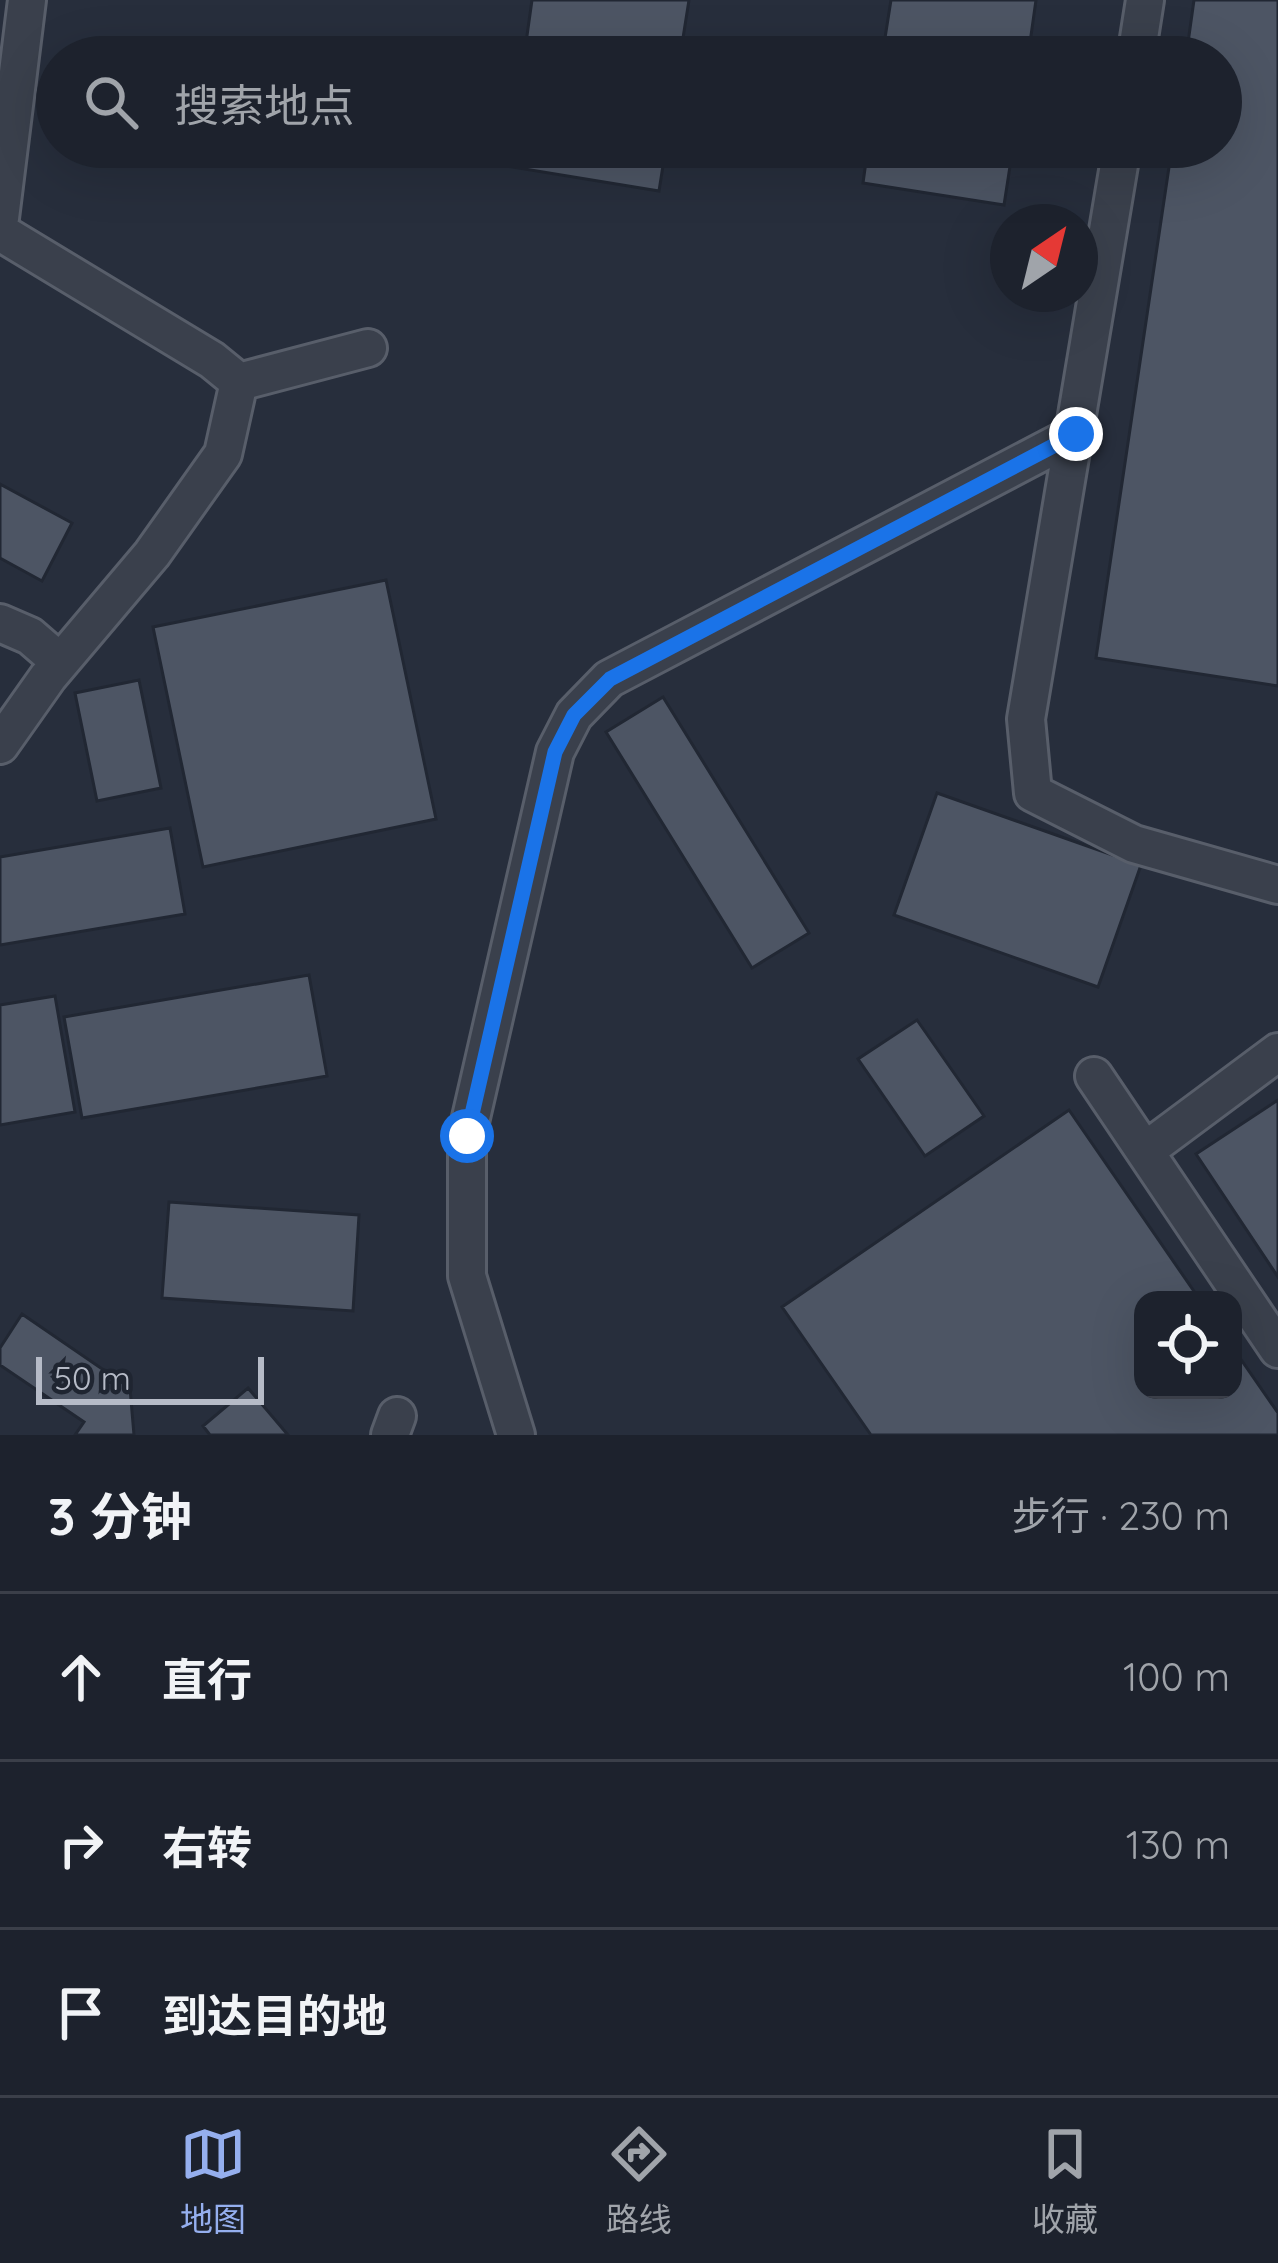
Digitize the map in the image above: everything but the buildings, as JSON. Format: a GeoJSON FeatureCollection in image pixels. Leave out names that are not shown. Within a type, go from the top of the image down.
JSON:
{"type":"FeatureCollection","features":[{"type":"Feature","properties":{"kind":"lane"},"geometry":{"type":"LineString","coordinates":[[0,218],[27,0]]}},
{"type":"Feature","properties":{"kind":"lane"},"geometry":{"type":"LineString","coordinates":[[1139,36],[1145,0]]}},
{"type":"Feature","properties":{"kind":"lane"},"geometry":{"type":"LineString","coordinates":[[1119,168],[1026,719],[1034,793],[1134,844],[1278,885]]}},
{"type":"Feature","properties":{"kind":"lane"},"geometry":{"type":"LineString","coordinates":[[0,232],[212,360],[238,382]]}},
{"type":"Feature","properties":{"kind":"lane"},"geometry":{"type":"LineString","coordinates":[[238,382],[368,348]]}},
{"type":"Feature","properties":{"kind":"lane"},"geometry":{"type":"LineString","coordinates":[[0,745],[60,662],[152,554],[223,454],[238,382]]}},
{"type":"Feature","properties":{"kind":"lane"},"geometry":{"type":"LineString","coordinates":[[516,1435],[467,1276],[467,1136],[555,752],[574,715],[610,679],[1076,434]]}},
{"type":"Feature","properties":{"kind":"lane"},"geometry":{"type":"LineString","coordinates":[[0,623],[31,636],[60,662]]}},
{"type":"Feature","properties":{"kind":"lane"},"geometry":{"type":"LineString","coordinates":[[1145,1151],[1278,1052]]}},
{"type":"Feature","properties":{"kind":"lane"},"geometry":{"type":"LineString","coordinates":[[1094,1076],[1278,1349]]}},
{"type":"Feature","properties":{"kind":"route"},"geometry":{"type":"LineString","coordinates":[[467,1136],[555,752],[574,715],[610,679],[1076,434]]}}]}
